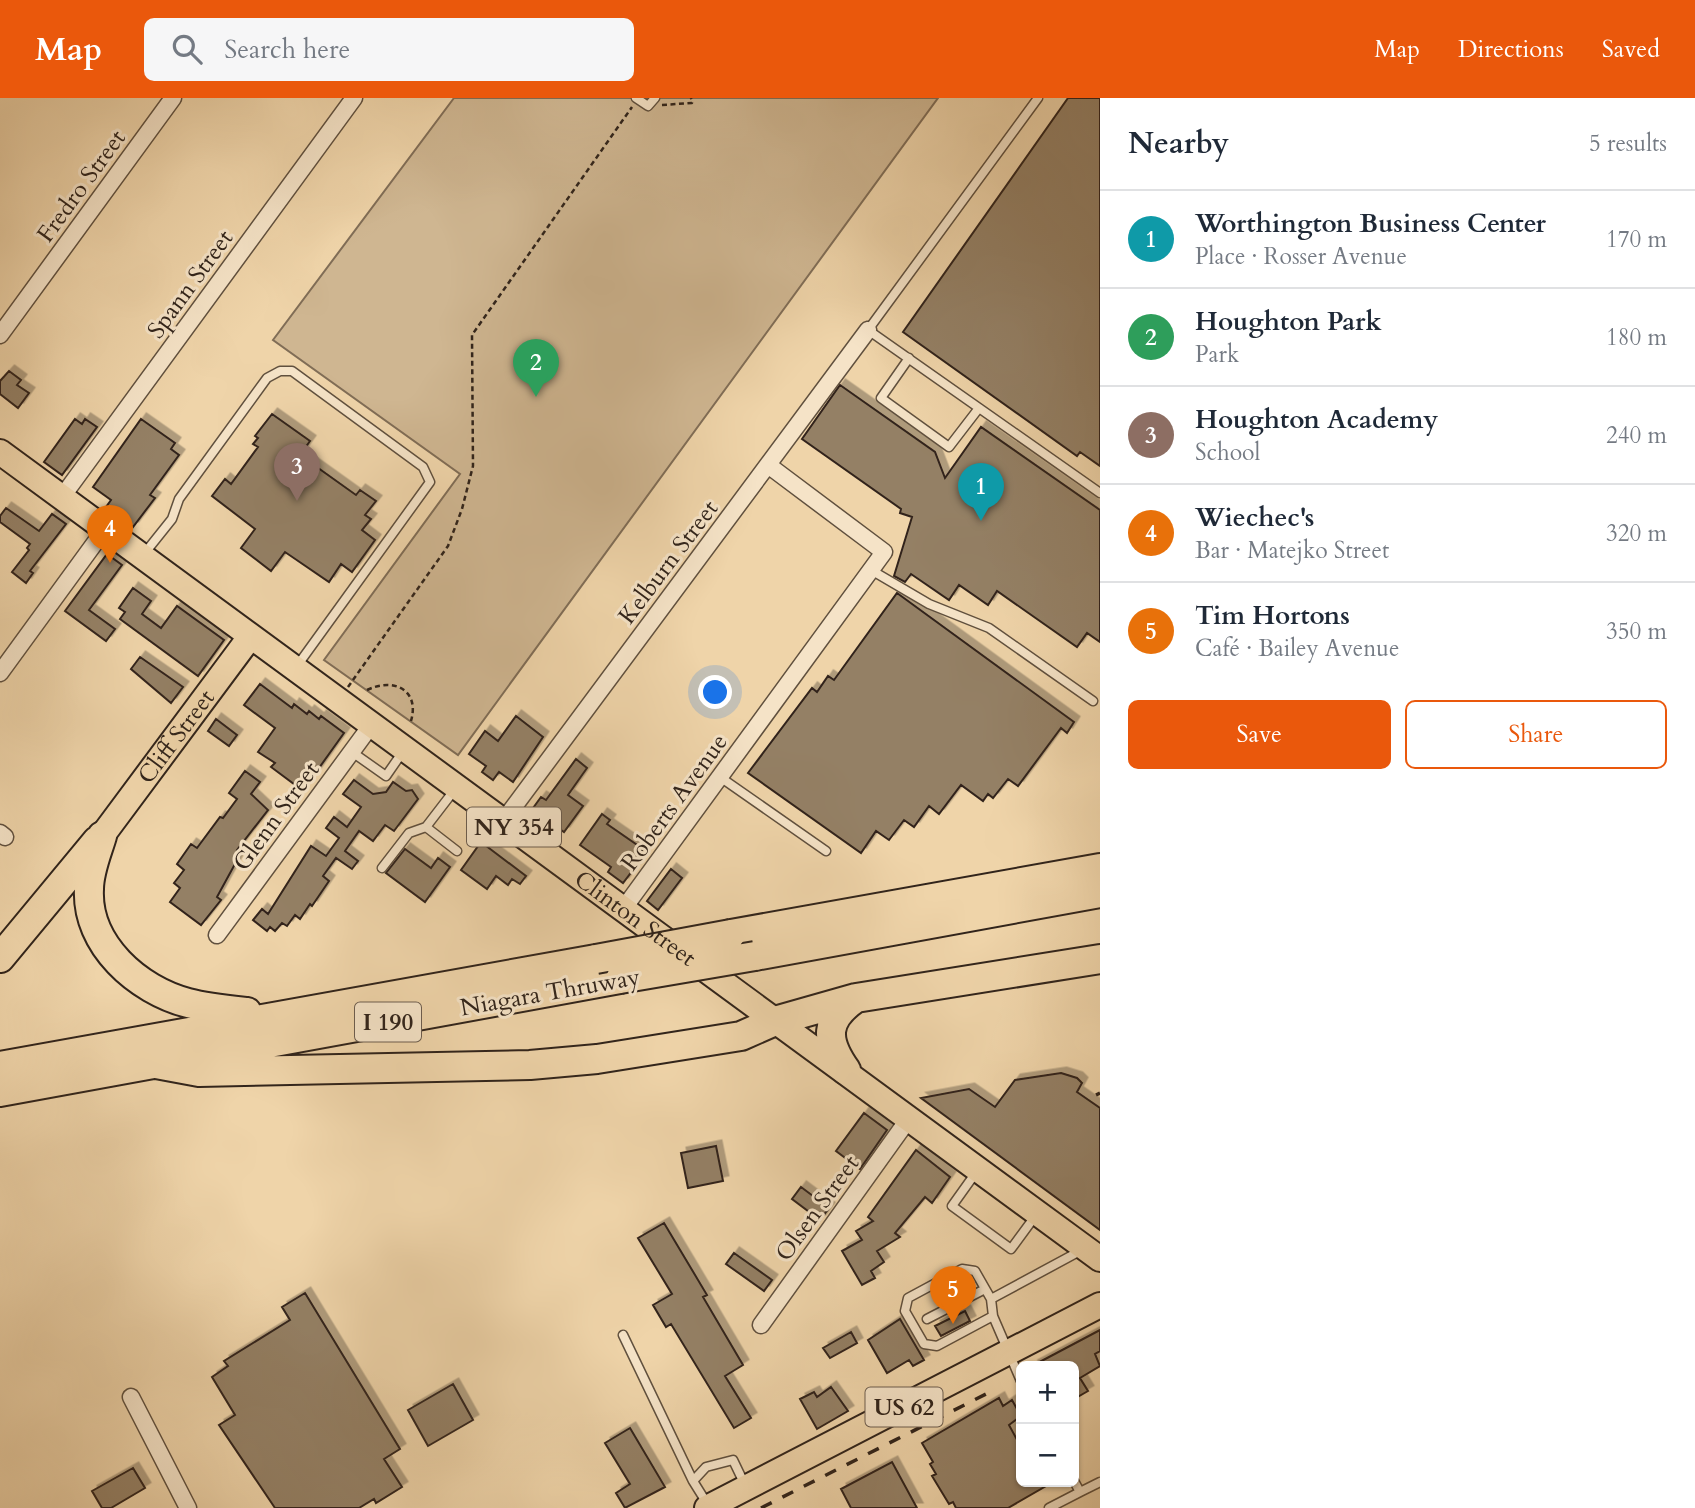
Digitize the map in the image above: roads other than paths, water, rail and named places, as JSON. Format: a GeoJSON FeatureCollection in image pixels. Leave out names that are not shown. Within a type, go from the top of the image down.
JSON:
{"type":"FeatureCollection","features":[{"type":"Feature","properties":{"kind":"highway"},"geometry":{"type":"LineString","coordinates":[[0,958],[102,836]]}},
{"type":"Feature","properties":{"kind":"highway"},"geometry":{"type":"LineString","coordinates":[[102,836],[89,887],[89,901],[101,939],[118,960],[132,974],[171,998],[199,1005],[275,1015]]}},
{"type":"Feature","properties":{"kind":"highway","name":"Niagara Thruway"},"geometry":{"type":"LineString","coordinates":[[0,1066],[1100,868]]}},
{"type":"Feature","properties":{"kind":"highway","name":"Niagara Thruway"},"geometry":{"type":"LineString","coordinates":[[0,1092],[1100,894]]}},
{"type":"Feature","properties":{"kind":"highway"},"geometry":{"type":"LineString","coordinates":[[156,1064],[199,1072],[530,1065],[680,1048],[741,1036],[775,1021],[856,998],[1100,959]]}},
{"type":"Feature","properties":{"kind":"highway"},"geometry":{"type":"LineString","coordinates":[[846,1070],[830,1041],[832,1021],[842,1007],[856,998]]}},
{"type":"Feature","properties":{"kind":"main road","name":"Clinton Street"},"geometry":{"type":"LineString","coordinates":[[0,452],[1093,1253]]}},
{"type":"Feature","properties":{"kind":"main road","name":"Cliff Street"},"geometry":{"type":"LineString","coordinates":[[102,836],[250,637]]}},
{"type":"Feature","properties":{"kind":"main road","name":"US 62"},"geometry":{"type":"LineString","coordinates":[[708,1507],[1100,1305]]}},
{"type":"Feature","properties":{"kind":"street","name":"Fredro Street"},"geometry":{"type":"LineString","coordinates":[[0,335],[173,98]]}},
{"type":"Feature","properties":{"kind":"street","name":"Spann Street"},"geometry":{"type":"LineString","coordinates":[[62,497],[354,98]]}},
{"type":"Feature","properties":{"kind":"street","name":"Kelburn Street"},"geometry":{"type":"LineString","coordinates":[[504,820],[867,330]]}},
{"type":"Feature","properties":{"kind":"street","name":"Roberts Avenue"},"geometry":{"type":"LineString","coordinates":[[624,908],[884,552],[768,465]]}},
{"type":"Feature","properties":{"kind":"street"},"geometry":{"type":"LineString","coordinates":[[0,673],[105,529]]}},
{"type":"Feature","properties":{"kind":"street","name":"Glenn Street"},"geometry":{"type":"LineString","coordinates":[[217,935],[372,724]]}},
{"type":"Feature","properties":{"kind":"street","name":"Olsen Street"},"geometry":{"type":"LineString","coordinates":[[761,1325],[910,1117]]}},
{"type":"Feature","properties":{"kind":"street"},"geometry":{"type":"LineString","coordinates":[[131,1397],[188,1508]]}},
{"type":"Feature","properties":{"kind":"lane"},"geometry":{"type":"LineString","coordinates":[[637,98],[648,106],[655,98]]}},
{"type":"Feature","properties":{"kind":"lane"},"geometry":{"type":"LineString","coordinates":[[1038,98],[867,330],[1100,493]]}},
{"type":"Feature","properties":{"kind":"lane"},"geometry":{"type":"LineString","coordinates":[[909,358],[881,398],[949,447],[979,408]]}},
{"type":"Feature","properties":{"kind":"lane"},"geometry":{"type":"LineString","coordinates":[[142,557],[172,519],[178,499],[267,378],[280,371],[292,371],[423,467],[430,482],[295,669]]}},
{"type":"Feature","properties":{"kind":"lane"},"geometry":{"type":"LineString","coordinates":[[871,570],[929,604],[1001,635],[1093,701]]}},
{"type":"Feature","properties":{"kind":"lane"},"geometry":{"type":"LineString","coordinates":[[352,752],[386,776],[406,748]]}},
{"type":"Feature","properties":{"kind":"lane"},"geometry":{"type":"LineString","coordinates":[[720,777],[826,851]]}},
{"type":"Feature","properties":{"kind":"lane"},"geometry":{"type":"LineString","coordinates":[[382,868],[409,833],[426,827],[457,786]]}},
{"type":"Feature","properties":{"kind":"lane"},"geometry":{"type":"LineString","coordinates":[[426,827],[457,851]]}},
{"type":"Feature","properties":{"kind":"lane"},"geometry":{"type":"LineString","coordinates":[[979,1169],[952,1206],[1011,1249],[1038,1212]]}},
{"type":"Feature","properties":{"kind":"lane"},"geometry":{"type":"LineString","coordinates":[[991,1299],[1093,1253]]}},
{"type":"Feature","properties":{"kind":"lane"},"geometry":{"type":"LineString","coordinates":[[993,1316],[937,1346],[924,1344],[905,1311],[908,1298],[962,1269],[975,1270],[991,1299],[993,1316],[1016,1371]]}},
{"type":"Feature","properties":{"kind":"lane"},"geometry":{"type":"LineString","coordinates":[[927,1319],[985,1289]]}},
{"type":"Feature","properties":{"kind":"lane"},"geometry":{"type":"LineString","coordinates":[[623,1335],[708,1507]]}},
{"type":"Feature","properties":{"kind":"lane"},"geometry":{"type":"LineString","coordinates":[[693,1481],[706,1467],[733,1460],[746,1488]]}},
{"type":"Feature","properties":{"kind":"lane"},"geometry":{"type":"LineString","coordinates":[[1049,1508],[1098,1483],[1100,1494]]}},
{"type":"Feature","properties":{"kind":"lane"},"geometry":{"type":"LineString","coordinates":[[1077,1487],[1080,1492]]}},
{"type":"Feature","properties":{"kind":"railway"},"geometry":{"type":"LineString","coordinates":[[1096,1095],[1100,1093]]}},
{"type":"Feature","properties":{"kind":"railway"},"geometry":{"type":"LineString","coordinates":[[761,1508],[992,1391]]}},
{"type":"Feature","properties":{"kind":"place","name":"Houghton Park"},"geometry":{"type":"Point","coordinates":[536,397]}},
{"type":"Feature","properties":{"kind":"place","name":"Houghton Academy"},"geometry":{"type":"Point","coordinates":[297,501]}},
{"type":"Feature","properties":{"kind":"place","name":"Worthington Business Center"},"geometry":{"type":"Point","coordinates":[981,521]}},
{"type":"Feature","properties":{"kind":"place","name":"Wiechec's"},"geometry":{"type":"Point","coordinates":[110,563]}},
{"type":"Feature","properties":{"kind":"place","name":"Tim Hortons"},"geometry":{"type":"Point","coordinates":[953,1324]}}]}
